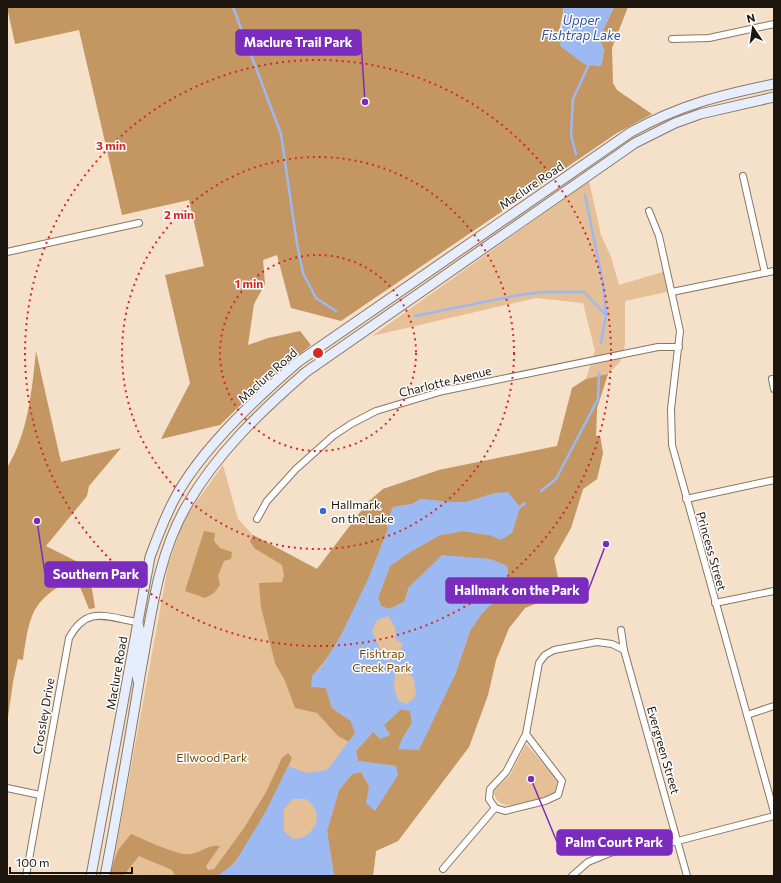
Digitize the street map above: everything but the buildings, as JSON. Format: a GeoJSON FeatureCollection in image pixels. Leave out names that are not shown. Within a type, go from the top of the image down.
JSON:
{"type":"FeatureCollection","features":[{"type":"Feature","properties":{"kind":"main road","name":"Maclure Road"},"geometry":{"type":"LineString","coordinates":[[90,876],[150,557],[161,526],[174,499],[191,474],[236,420],[263,392],[298,362],[631,132],[684,106],[716,96],[774,84]]}},
{"type":"Feature","properties":{"kind":"main road","name":"Maclure Road"},"geometry":{"type":"LineString","coordinates":[[105,876],[163,559],[181,517],[202,480],[223,454],[276,398],[306,372],[635,143],[675,123],[700,114],[774,96]]}},
{"type":"Feature","properties":{"kind":"main road"},"geometry":{"type":"LineString","coordinates":[[137,622],[142,633],[135,670],[139,684]]}},
{"type":"Feature","properties":{"kind":"street"},"geometry":{"type":"LineString","coordinates":[[672,39],[709,38],[774,24]]}},
{"type":"Feature","properties":{"kind":"street"},"geometry":{"type":"LineString","coordinates":[[743,176],[765,273]]}},
{"type":"Feature","properties":{"kind":"street","name":"Princess Street"},"geometry":{"type":"LineString","coordinates":[[649,211],[659,236],[680,331],[680,347],[671,409],[672,445],[774,812]]}},
{"type":"Feature","properties":{"kind":"street"},"geometry":{"type":"LineString","coordinates":[[7,252],[139,224]]}},
{"type":"Feature","properties":{"kind":"street"},"geometry":{"type":"LineString","coordinates":[[672,292],[774,271]]}},
{"type":"Feature","properties":{"kind":"street","name":"Charlotte Avenue"},"geometry":{"type":"LineString","coordinates":[[257,519],[267,501],[296,469],[333,436],[351,424],[376,411],[412,399],[466,386],[658,347],[680,347]]}},
{"type":"Feature","properties":{"kind":"street"},"geometry":{"type":"LineString","coordinates":[[772,379],[774,389]]}},
{"type":"Feature","properties":{"kind":"street"},"geometry":{"type":"LineString","coordinates":[[686,499],[774,480]]}},
{"type":"Feature","properties":{"kind":"street"},"geometry":{"type":"LineString","coordinates":[[715,604],[774,591]]}},
{"type":"Feature","properties":{"kind":"street","name":"Crossley Drive"},"geometry":{"type":"LineString","coordinates":[[26,876],[69,638],[76,625],[85,619],[100,616],[137,622]]}},
{"type":"Feature","properties":{"kind":"street","name":"Evergreen Street"},"geometry":{"type":"LineString","coordinates":[[621,630],[624,650],[687,876]]}},
{"type":"Feature","properties":{"kind":"street"},"geometry":{"type":"LineString","coordinates":[[526,734],[562,781],[558,795],[545,801],[505,811],[494,808],[489,799],[490,789],[506,772],[526,734],[539,663],[545,655],[554,650],[597,642],[612,644],[624,650]]}},
{"type":"Feature","properties":{"kind":"street"},"geometry":{"type":"LineString","coordinates":[[747,715],[774,706]]}},
{"type":"Feature","properties":{"kind":"street"},"geometry":{"type":"LineString","coordinates":[[7,788],[40,795]]}},
{"type":"Feature","properties":{"kind":"street"},"geometry":{"type":"LineString","coordinates":[[443,869],[494,808]]}},
{"type":"Feature","properties":{"kind":"street"},"geometry":{"type":"LineString","coordinates":[[572,876],[588,862],[610,852],[639,844],[678,841],[774,816]]}},
{"type":"Feature","properties":{"kind":"green space","name":"Fishtrap Creek Park"},"geometry":{"type":"Polygon","coordinates":[[[589,181],[601,235],[611,257],[619,285],[666,271],[671,291],[625,301],[625,345],[620,362],[608,374],[597,408],[596,436],[600,436],[603,453],[597,479],[583,489],[571,528],[554,558],[562,597],[542,601],[525,608],[509,628],[496,660],[488,695],[469,747],[398,841],[376,851],[373,876],[111,876],[168,566],[182,525],[189,512],[223,465],[238,519],[253,535],[317,569],[368,502],[383,489],[439,470],[557,446],[572,388],[586,379],[595,351],[583,303],[536,298],[372,336],[589,181]]]}},
{"type":"Feature","properties":{"kind":"green space"},"geometry":{"type":"Polygon","coordinates":[[[526,744],[560,782],[555,794],[548,797],[520,805],[510,806],[502,804],[497,799],[494,791],[510,775],[526,744]]]}},
{"type":"Feature","properties":{"kind":"shaded area"},"geometry":{"type":"Polygon","coordinates":[[[7,7],[564,7],[560,28],[584,64],[601,66],[604,50],[599,38],[614,7],[628,7],[612,48],[613,83],[617,90],[652,114],[617,133],[341,321],[291,308],[277,255],[263,260],[265,284],[254,304],[248,345],[268,338],[300,331],[311,345],[258,388],[220,425],[161,439],[190,383],[165,275],[204,266],[189,200],[122,215],[79,30],[15,44],[7,7]]]}},
{"type":"Feature","properties":{"kind":"shaded area"},"geometry":{"type":"Polygon","coordinates":[[[36,351],[61,462],[121,448],[89,486],[87,496],[46,546],[78,562],[91,583],[95,608],[89,609],[76,577],[61,585],[41,601],[31,619],[23,660],[18,659],[7,724],[7,468],[20,441],[28,411],[36,351]]]}},
{"type":"Feature","properties":{"kind":"shaded area"},"geometry":{"type":"Polygon","coordinates":[[[608,374],[597,408],[596,436],[600,436],[603,453],[597,479],[583,489],[571,528],[554,558],[562,597],[542,601],[525,608],[509,628],[496,660],[488,695],[469,747],[398,841],[376,851],[373,876],[334,876],[327,831],[339,790],[352,774],[361,772],[369,786],[396,766],[358,761],[356,751],[373,732],[390,735],[384,725],[401,709],[410,711],[412,723],[402,739],[455,675],[470,631],[482,613],[510,587],[507,566],[490,559],[472,558],[409,587],[404,602],[389,609],[381,606],[378,598],[390,566],[410,552],[440,535],[463,531],[489,535],[512,533],[520,507],[495,493],[467,502],[421,499],[412,504],[393,507],[387,523],[388,529],[356,607],[336,645],[312,676],[326,688],[332,708],[351,721],[355,733],[349,742],[338,736],[317,713],[295,708],[285,681],[275,663],[261,607],[259,583],[282,582],[284,575],[282,565],[254,548],[250,541],[253,535],[317,569],[368,502],[383,489],[439,470],[557,446],[572,388],[586,379],[608,374]]]}},
{"type":"Feature","properties":{"kind":"shaded area"},"geometry":{"type":"Polygon","coordinates":[[[204,531],[215,533],[214,541],[220,548],[232,552],[231,559],[224,561],[218,576],[220,585],[214,593],[205,598],[185,591],[204,531]]]}},
{"type":"Feature","properties":{"kind":"shaded area"},"geometry":{"type":"Polygon","coordinates":[[[288,753],[292,758],[260,823],[238,857],[228,869],[218,876],[175,876],[172,870],[139,856],[123,876],[109,876],[118,850],[131,834],[161,847],[186,854],[195,853],[212,846],[220,846],[206,866],[208,870],[214,869],[244,828],[266,792],[282,758],[288,753]]]}},
{"type":"Feature","properties":{"kind":"water","name":"Upper Fishtrap Lake"},"geometry":{"type":"Polygon","coordinates":[[[564,7],[614,7],[599,38],[604,50],[601,66],[584,64],[560,46],[564,7]]]}},
{"type":"Feature","properties":{"kind":"water"},"geometry":{"type":"Polygon","coordinates":[[[508,492],[520,507],[512,533],[501,540],[489,535],[463,531],[440,535],[410,552],[390,566],[378,598],[381,606],[389,609],[404,602],[409,587],[442,555],[490,559],[507,566],[510,587],[482,613],[470,631],[455,675],[419,750],[398,749],[402,739],[412,723],[410,711],[401,709],[384,725],[390,735],[380,739],[373,732],[356,751],[358,761],[396,766],[398,775],[375,811],[366,803],[369,786],[361,772],[352,774],[339,790],[327,831],[334,876],[217,876],[234,864],[266,811],[288,766],[307,773],[327,770],[355,733],[351,721],[332,708],[326,688],[311,687],[312,676],[322,666],[340,637],[370,575],[388,529],[387,523],[393,507],[412,504],[421,499],[467,502],[495,493],[508,492]],[[388,616],[376,621],[372,631],[383,656],[395,661],[403,644],[396,640],[395,627],[388,616]],[[406,670],[395,673],[394,687],[398,701],[407,704],[416,696],[414,679],[406,670]],[[293,799],[284,809],[284,831],[293,839],[304,837],[314,827],[317,818],[316,812],[311,803],[306,799],[293,799]]]}},
{"type":"Feature","properties":{"kind":"waterway"},"geometry":{"type":"LineString","coordinates":[[233,7],[281,134],[297,244],[303,273],[316,298],[336,311]]}},
{"type":"Feature","properties":{"kind":"waterway"},"geometry":{"type":"LineString","coordinates":[[576,154],[571,135],[573,99],[590,62]]}},
{"type":"Feature","properties":{"kind":"waterway"},"geometry":{"type":"LineString","coordinates":[[585,195],[603,283],[606,315],[601,343]]}},
{"type":"Feature","properties":{"kind":"waterway"},"geometry":{"type":"LineString","coordinates":[[415,316],[519,295],[544,292],[584,292],[606,315]]}},
{"type":"Feature","properties":{"kind":"waterway"},"geometry":{"type":"LineString","coordinates":[[541,491],[556,479],[598,399],[599,373]]}},
{"type":"Feature","properties":{"kind":"waterway"},"geometry":{"type":"LineString","coordinates":[[519,508],[525,503]]}},
{"type":"Feature","properties":{"kind":"place","name":"Maclure Trail Park"},"geometry":{"type":"Point","coordinates":[365,102]}},
{"type":"Feature","properties":{"kind":"place","name":"Hallmark on the Lake"},"geometry":{"type":"Point","coordinates":[323,511]}},
{"type":"Feature","properties":{"kind":"place","name":"Southern Park"},"geometry":{"type":"Point","coordinates":[37,521]}},
{"type":"Feature","properties":{"kind":"place","name":"Hallmark on the Park"},"geometry":{"type":"Point","coordinates":[606,544]}},
{"type":"Feature","properties":{"kind":"place","name":"Palm Court Park"},"geometry":{"type":"Point","coordinates":[531,779]}},
{"type":"Feature","properties":{"kind":"park label","name":"Ellwood Park"},"geometry":{"type":"Point","coordinates":[212,757]}}]}
